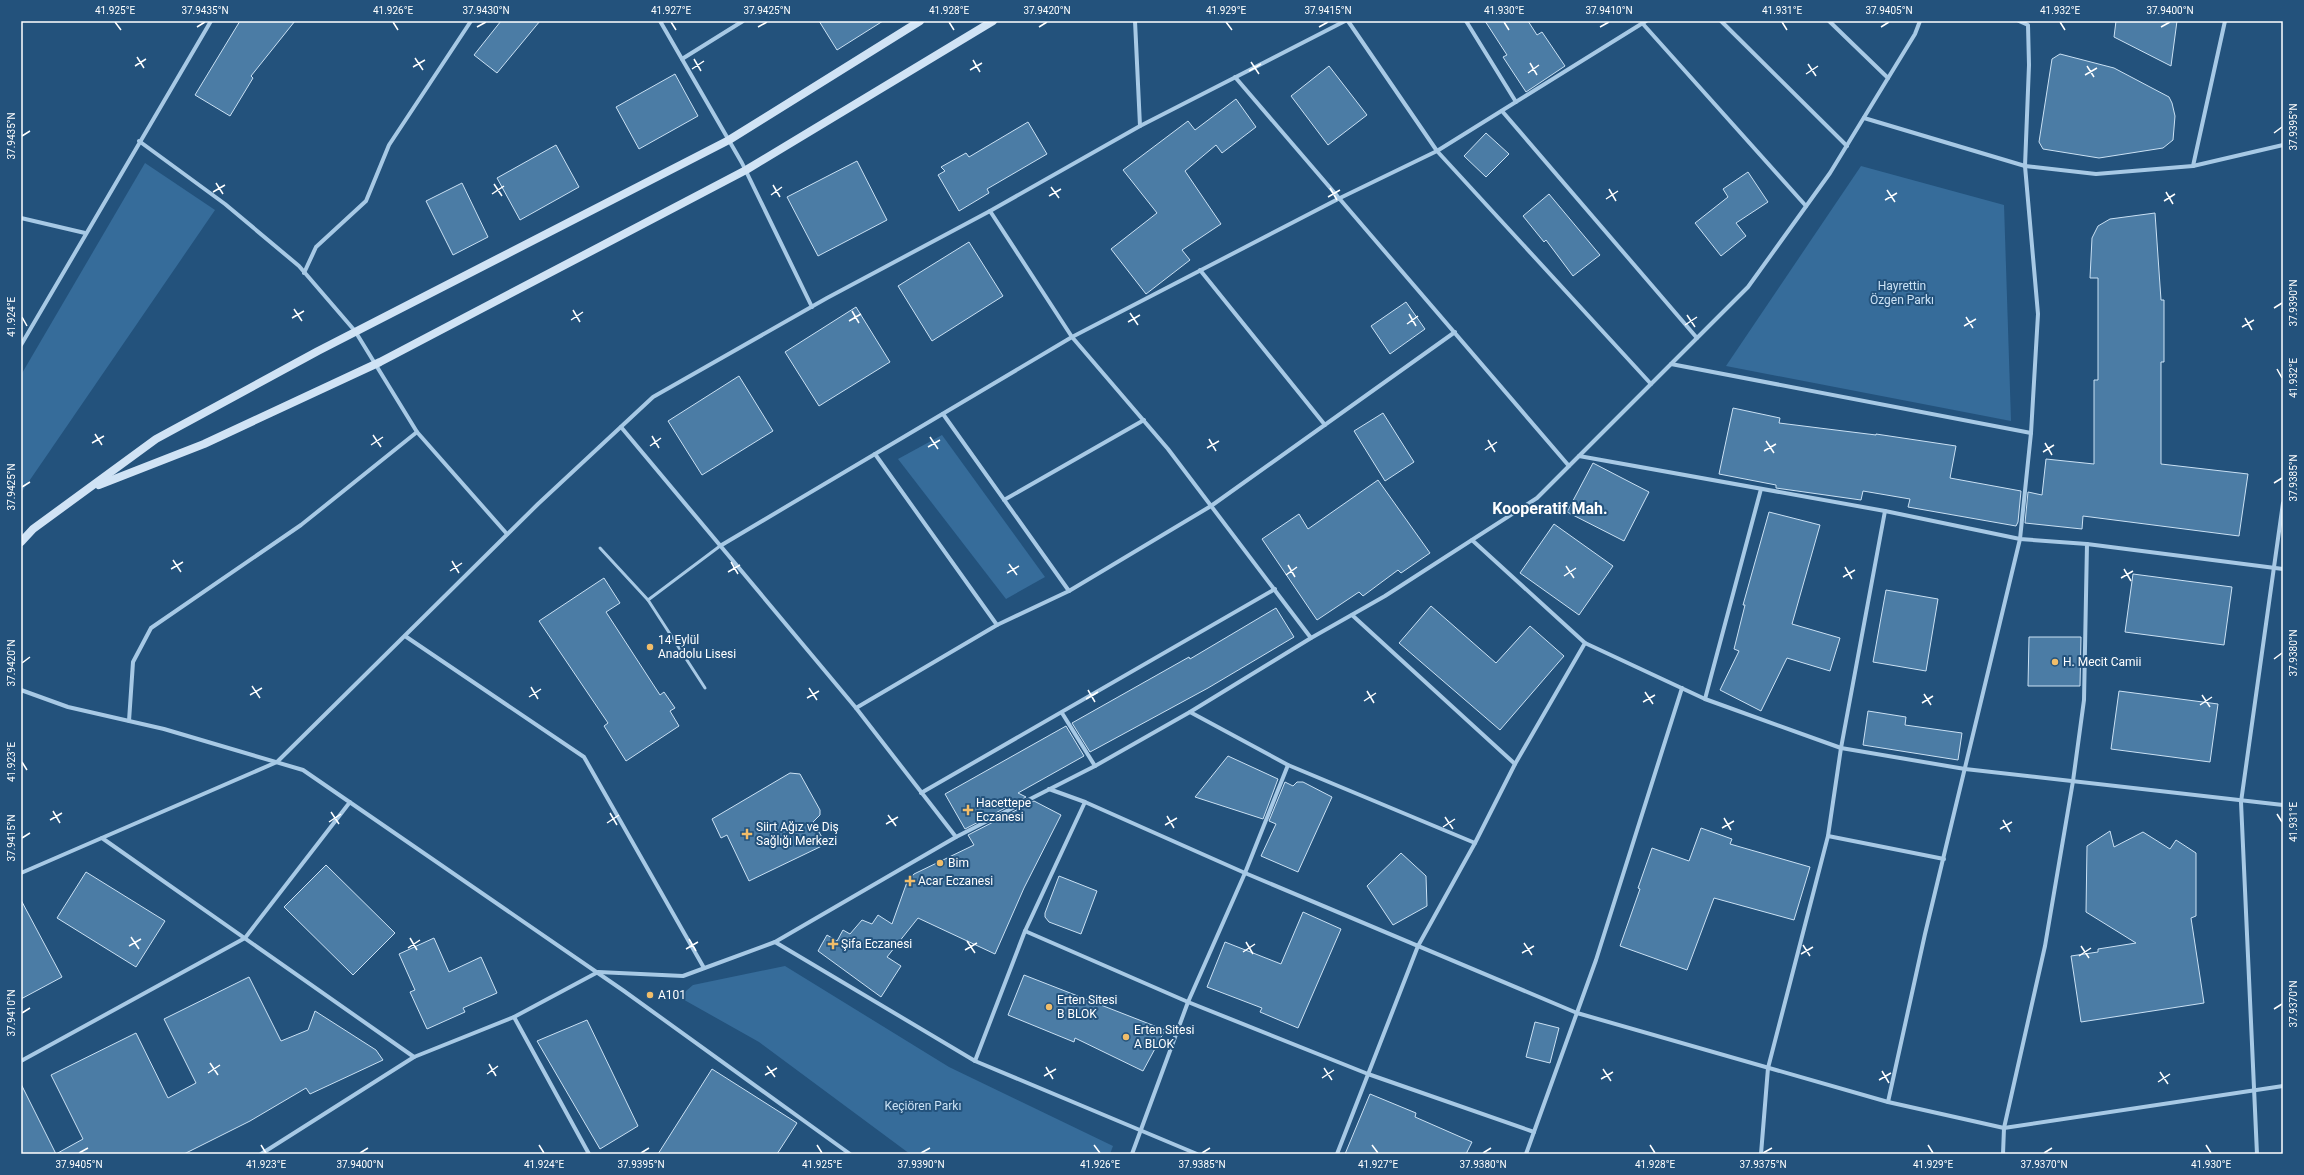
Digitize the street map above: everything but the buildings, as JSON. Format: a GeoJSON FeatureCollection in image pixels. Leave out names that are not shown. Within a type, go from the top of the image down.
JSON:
{"type":"FeatureCollection","features":[{"type":"Feature","properties":{"kind":"street"},"geometry":{"type":"LineString","coordinates":[[21,344],[139,141],[211,21]]}},
{"type":"Feature","properties":{"kind":"street"},"geometry":{"type":"LineString","coordinates":[[304,273],[316,247],[366,201],[388,145],[471,21]]}},
{"type":"Feature","properties":{"kind":"street"},"geometry":{"type":"LineString","coordinates":[[660,21],[746,170],[812,307]]}},
{"type":"Feature","properties":{"kind":"street"},"geometry":{"type":"LineString","coordinates":[[682,59],[743,21]]}},
{"type":"Feature","properties":{"kind":"street"},"geometry":{"type":"LineString","coordinates":[[21,542],[33,529],[156,438],[355,331],[729,140],[920,21]]}},
{"type":"Feature","properties":{"kind":"street"},"geometry":{"type":"LineString","coordinates":[[89,488],[204,444],[375,365],[746,170],[992,21]]}},
{"type":"Feature","properties":{"kind":"street"},"geometry":{"type":"LineString","coordinates":[[1135,21],[1140,126]]}},
{"type":"Feature","properties":{"kind":"street"},"geometry":{"type":"LineString","coordinates":[[21,873],[277,762],[507,534],[653,397],[812,307],[990,211],[1140,126],[1347,21],[1437,151],[1651,384]]}},
{"type":"Feature","properties":{"kind":"street"},"geometry":{"type":"LineString","coordinates":[[1466,21],[1516,102]]}},
{"type":"Feature","properties":{"kind":"street"},"geometry":{"type":"LineString","coordinates":[[1721,21],[1847,146]]}},
{"type":"Feature","properties":{"kind":"street"},"geometry":{"type":"LineString","coordinates":[[1829,21],[1888,78]]}},
{"type":"Feature","properties":{"kind":"street"},"geometry":{"type":"LineString","coordinates":[[261,1154],[414,1057],[514,1017],[598,972],[683,976],[775,942],[956,837],[1095,766],[1190,712],[1311,638],[1385,596],[1537,498],[1748,287],[1847,146],[1915,34],[1920,21]]}},
{"type":"Feature","properties":{"kind":"street"},"geometry":{"type":"LineString","coordinates":[[1888,1102],[2020,539],[2031,433],[2038,314],[2025,166],[2029,65],[2028,25],[2019,21]]}},
{"type":"Feature","properties":{"kind":"street"},"geometry":{"type":"LineString","coordinates":[[2193,166],[2225,21]]}},
{"type":"Feature","properties":{"kind":"street"},"geometry":{"type":"LineString","coordinates":[[720,546],[1072,337],[1340,198],[1437,151],[1644,22],[1806,206]]}},
{"type":"Feature","properties":{"kind":"street"},"geometry":{"type":"LineString","coordinates":[[1235,78],[1340,198],[1569,466]]}},
{"type":"Feature","properties":{"kind":"street"},"geometry":{"type":"LineString","coordinates":[[1502,111],[1697,338]]}},
{"type":"Feature","properties":{"kind":"street"},"geometry":{"type":"LineString","coordinates":[[1864,118],[2025,166],[2096,174],[2193,166],[2283,145]]}},
{"type":"Feature","properties":{"kind":"street"},"geometry":{"type":"LineString","coordinates":[[139,141],[225,204],[304,273],[355,331],[417,432],[507,534]]}},
{"type":"Feature","properties":{"kind":"street"},"geometry":{"type":"LineString","coordinates":[[990,211],[1072,337],[1144,420],[1311,638]]}},
{"type":"Feature","properties":{"kind":"street"},"geometry":{"type":"LineString","coordinates":[[21,218],[85,233]]}},
{"type":"Feature","properties":{"kind":"street"},"geometry":{"type":"LineString","coordinates":[[1200,270],[1325,425]]}},
{"type":"Feature","properties":{"kind":"street"},"geometry":{"type":"LineString","coordinates":[[856,708],[996,625],[1069,590],[1211,506],[1455,332]]}},
{"type":"Feature","properties":{"kind":"street"},"geometry":{"type":"LineString","coordinates":[[1671,364],[2031,433]]}},
{"type":"Feature","properties":{"kind":"street"},"geometry":{"type":"LineString","coordinates":[[943,414],[1069,590]]}},
{"type":"Feature","properties":{"kind":"street"},"geometry":{"type":"LineString","coordinates":[[1004,500],[1144,420]]}},
{"type":"Feature","properties":{"kind":"street"},"geometry":{"type":"LineString","coordinates":[[621,427],[856,708],[956,837]]}},
{"type":"Feature","properties":{"kind":"street"},"geometry":{"type":"LineString","coordinates":[[129,721],[133,662],[152,628],[301,525],[417,432]]}},
{"type":"Feature","properties":{"kind":"street"},"geometry":{"type":"LineString","coordinates":[[875,454],[996,625]]}},
{"type":"Feature","properties":{"kind":"street"},"geometry":{"type":"LineString","coordinates":[[1579,456],[1885,511],[2020,539],[2087,544],[2283,569]]}},
{"type":"Feature","properties":{"kind":"street"},"geometry":{"type":"LineString","coordinates":[[1705,698],[1761,489]]}},
{"type":"Feature","properties":{"kind":"street"},"geometry":{"type":"LineString","coordinates":[[2257,1154],[2241,802],[2283,503]]}},
{"type":"Feature","properties":{"kind":"street"},"geometry":{"type":"LineString","coordinates":[[1762,1154],[1768,1068],[1828,836],[1841,748],[1885,511]]}},
{"type":"Feature","properties":{"kind":"street"},"geometry":{"type":"LineString","coordinates":[[1472,540],[1585,644],[1705,698],[1841,748],[1965,769],[2241,802],[2283,805]]}},
{"type":"Feature","properties":{"kind":"street"},"geometry":{"type":"LineString","coordinates":[[2003,1154],[2004,1128],[2045,946],[2073,781],[2084,700],[2087,544]]}},
{"type":"Feature","properties":{"kind":"street"},"geometry":{"type":"LineString","coordinates":[[921,793],[1275,590]]}},
{"type":"Feature","properties":{"kind":"street"},"geometry":{"type":"LineString","coordinates":[[1352,615],[1515,764]]}},
{"type":"Feature","properties":{"kind":"street"},"geometry":{"type":"LineString","coordinates":[[405,636],[584,757],[704,968]]}},
{"type":"Feature","properties":{"kind":"street"},"geometry":{"type":"LineString","coordinates":[[1337,1154],[1418,946],[1475,843],[1515,764],[1585,644]]}},
{"type":"Feature","properties":{"kind":"street"},"geometry":{"type":"LineString","coordinates":[[1526,1154],[1596,960],[1682,688]]}},
{"type":"Feature","properties":{"kind":"street"},"geometry":{"type":"LineString","coordinates":[[21,690],[68,707],[129,721],[303,770],[598,972],[850,1154]]}},
{"type":"Feature","properties":{"kind":"street"},"geometry":{"type":"LineString","coordinates":[[1190,712],[1288,765],[1475,843]]}},
{"type":"Feature","properties":{"kind":"street"},"geometry":{"type":"LineString","coordinates":[[1062,713],[1095,766]]}},
{"type":"Feature","properties":{"kind":"street"},"geometry":{"type":"LineString","coordinates":[[1132,1154],[1142,1131],[1188,1002],[1245,873],[1288,765]]}},
{"type":"Feature","properties":{"kind":"street"},"geometry":{"type":"LineString","coordinates":[[1049,789],[1085,802],[1245,873],[1577,1013],[1888,1102],[2004,1128],[2283,1086]]}},
{"type":"Feature","properties":{"kind":"street"},"geometry":{"type":"LineString","coordinates":[[21,1061],[245,938],[350,802]]}},
{"type":"Feature","properties":{"kind":"street"},"geometry":{"type":"LineString","coordinates":[[975,1061],[1025,931],[1085,802]]}},
{"type":"Feature","properties":{"kind":"street"},"geometry":{"type":"LineString","coordinates":[[1828,836],[1944,860]]}},
{"type":"Feature","properties":{"kind":"street"},"geometry":{"type":"LineString","coordinates":[[102,838],[414,1057]]}},
{"type":"Feature","properties":{"kind":"street"},"geometry":{"type":"LineString","coordinates":[[1025,931],[1188,1002],[1368,1074],[1534,1132]]}},
{"type":"Feature","properties":{"kind":"street"},"geometry":{"type":"LineString","coordinates":[[775,942],[975,1061],[1197,1154]]}},
{"type":"Feature","properties":{"kind":"street"},"geometry":{"type":"LineString","coordinates":[[514,1017],[589,1154]]}},
{"type":"Feature","properties":{"kind":"lane"},"geometry":{"type":"LineString","coordinates":[[648,600],[720,546]]}},
{"type":"Feature","properties":{"kind":"lane"},"geometry":{"type":"LineString","coordinates":[[600,548],[648,600],[705,688]]}},
{"type":"Feature","properties":{"kind":"green space"},"geometry":{"type":"Polygon","coordinates":[[[145,163],[215,210],[21,493],[21,375],[145,163]]]}},
{"type":"Feature","properties":{"kind":"green space","name":"Hayrettin Özgen Parkı"},"geometry":{"type":"Polygon","coordinates":[[[1861,166],[2004,205],[2011,421],[1726,366],[1861,166]]]}},
{"type":"Feature","properties":{"kind":"green space"},"geometry":{"type":"Polygon","coordinates":[[[942,435],[1045,577],[1006,599],[898,459],[942,435]]]}},
{"type":"Feature","properties":{"kind":"green space","name":"Keçiören Parkı"},"geometry":{"type":"Polygon","coordinates":[[[785,966],[949,1067],[1113,1146],[1110,1154],[910,1154],[759,1042],[679,997],[693,985],[785,966]]]}},
{"type":"Feature","properties":{"kind":"place","name":"14 Eylül Anadolu Lisesi"},"geometry":{"type":"Point","coordinates":[650,647]}},
{"type":"Feature","properties":{"kind":"place","name":"H. Mecit Camii"},"geometry":{"type":"Point","coordinates":[2055,662]}},
{"type":"Feature","properties":{"kind":"place","name":"Hacettepe Eczanesi"},"geometry":{"type":"Point","coordinates":[968,810]}},
{"type":"Feature","properties":{"kind":"place","name":"Siirt Ağız ve Diş Sağlığı Merkezi"},"geometry":{"type":"Point","coordinates":[747,834]}},
{"type":"Feature","properties":{"kind":"place","name":"Bim"},"geometry":{"type":"Point","coordinates":[940,863]}},
{"type":"Feature","properties":{"kind":"place","name":"Acar Eczanesi"},"geometry":{"type":"Point","coordinates":[910,881]}},
{"type":"Feature","properties":{"kind":"place","name":"Şifa Eczanesi"},"geometry":{"type":"Point","coordinates":[833,944]}},
{"type":"Feature","properties":{"kind":"place","name":"A101"},"geometry":{"type":"Point","coordinates":[650,995]}},
{"type":"Feature","properties":{"kind":"place","name":"Erten Sitesi B BLOK"},"geometry":{"type":"Point","coordinates":[1049,1007]}},
{"type":"Feature","properties":{"kind":"place","name":"Erten Sitesi A BLOK"},"geometry":{"type":"Point","coordinates":[1126,1037]}},
{"type":"Feature","properties":{"kind":"district","name":"Kooperatif Mah."},"geometry":{"type":"Point","coordinates":[1550,508]}}]}
